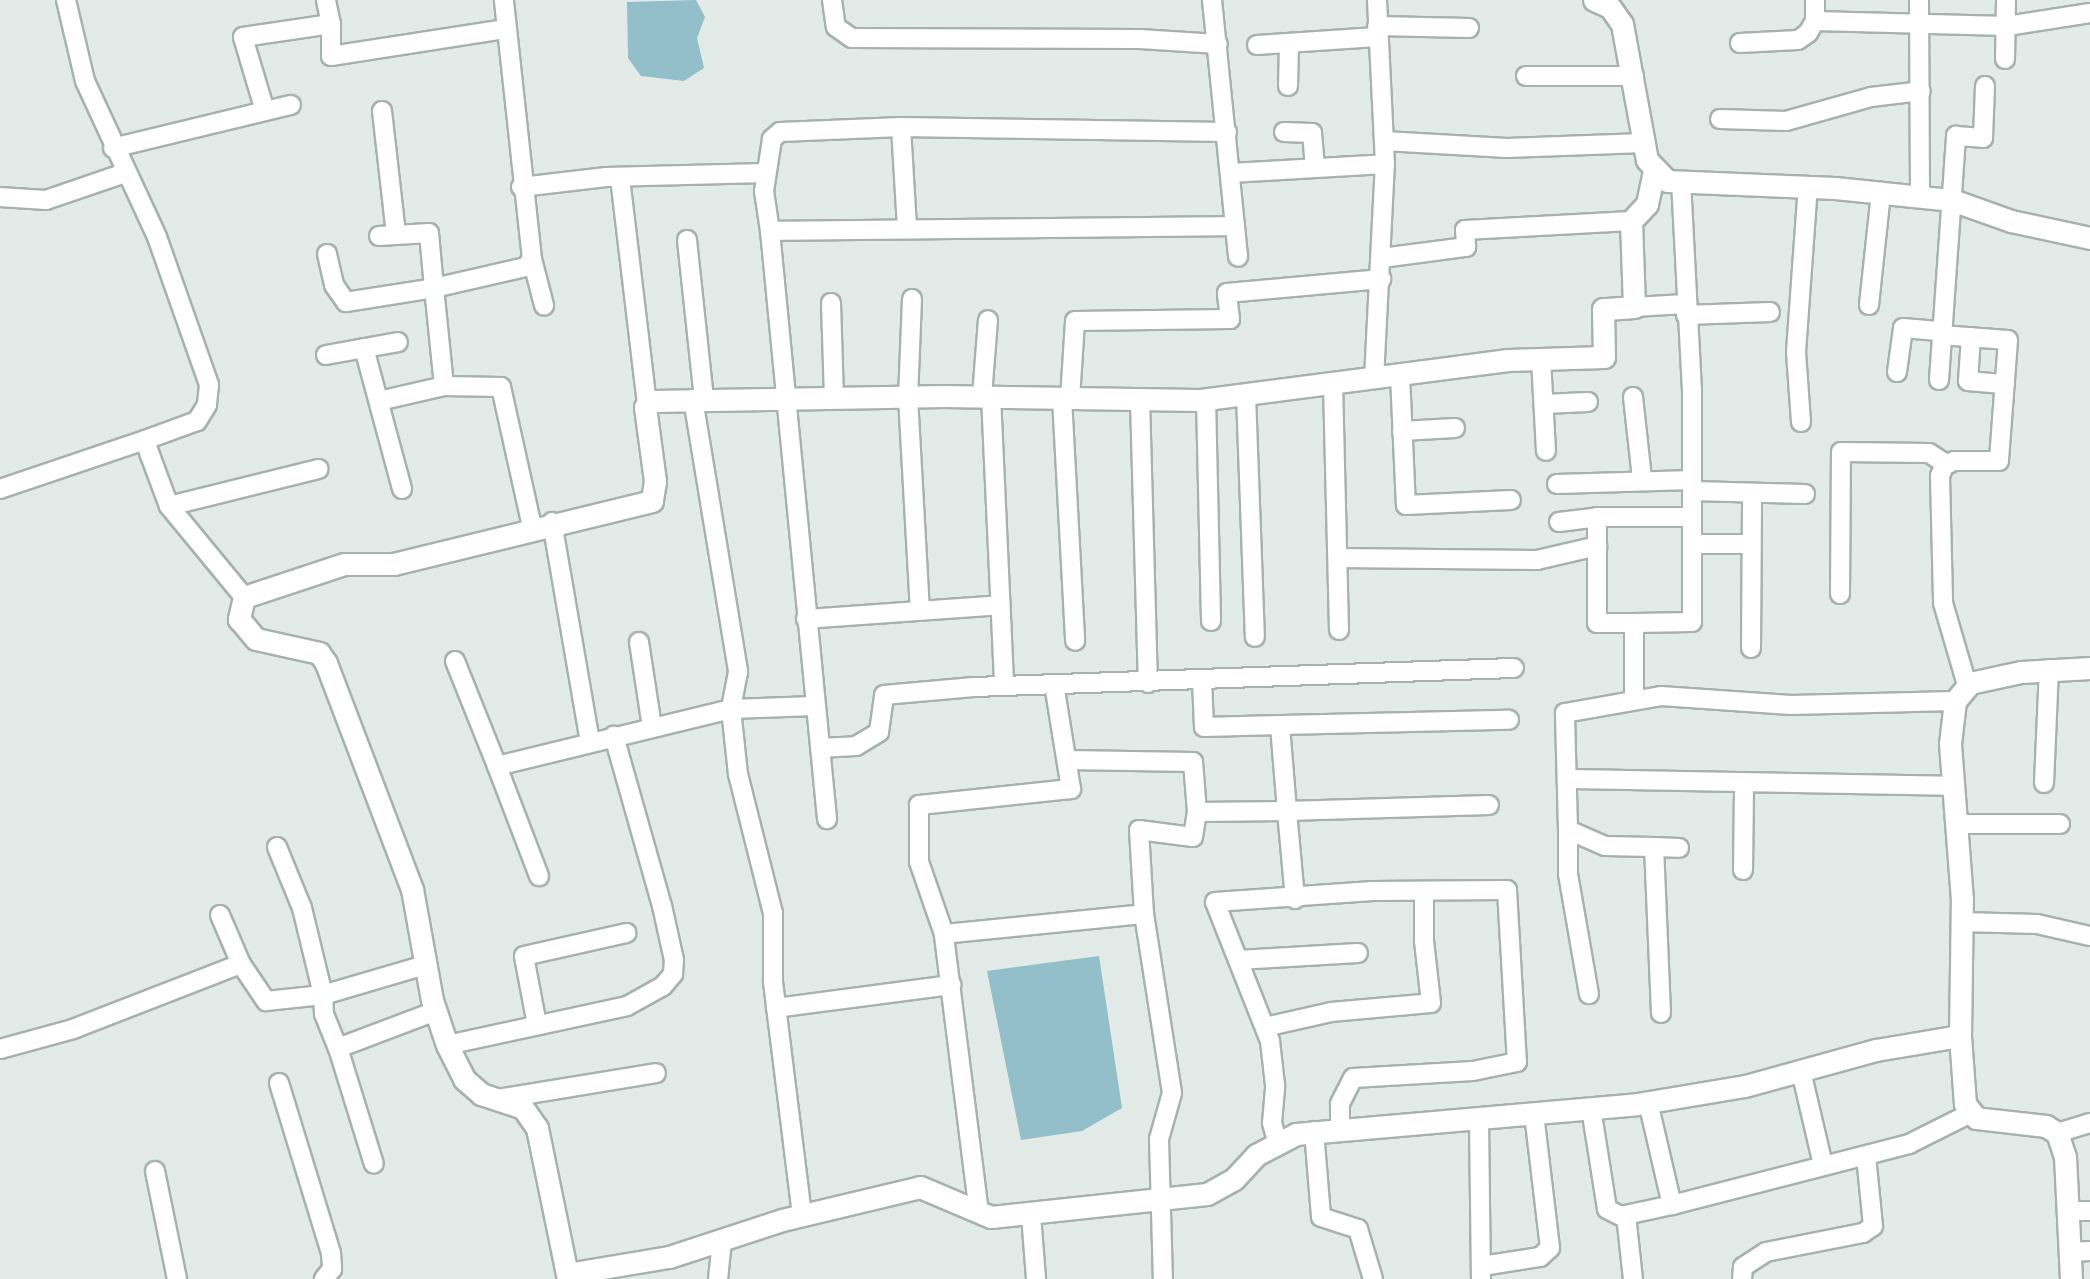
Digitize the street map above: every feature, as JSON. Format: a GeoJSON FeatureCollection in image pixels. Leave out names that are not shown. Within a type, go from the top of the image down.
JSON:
{"type":"FeatureCollection","features":[{"type":"Feature","properties":{"kind":"street"},"geometry":{"type":"LineString","coordinates":[[0,489],[197,421],[207,405],[209,385],[157,237],[113,148],[85,81],[66,0]]}},
{"type":"Feature","properties":{"kind":"street"},"geometry":{"type":"LineString","coordinates":[[326,0],[331,24],[331,56],[506,29]]}},
{"type":"Feature","properties":{"kind":"street"},"geometry":{"type":"LineString","coordinates":[[504,0],[521,187],[532,259],[544,304]]}},
{"type":"Feature","properties":{"kind":"street"},"geometry":{"type":"LineString","coordinates":[[832,0],[836,27],[852,38],[1140,39],[1218,44]]}},
{"type":"Feature","properties":{"kind":"street"},"geometry":{"type":"LineString","coordinates":[[1212,0],[1238,257]]}},
{"type":"Feature","properties":{"kind":"street"},"geometry":{"type":"LineString","coordinates":[[1374,379],[1385,164],[1377,0]]}},
{"type":"Feature","properties":{"kind":"street"},"geometry":{"type":"LineString","coordinates":[[1740,43],[1798,40],[1808,33],[1815,21],[1815,0]]}},
{"type":"Feature","properties":{"kind":"street"},"geometry":{"type":"LineString","coordinates":[[1919,0],[1920,196]]}},
{"type":"Feature","properties":{"kind":"street"},"geometry":{"type":"LineString","coordinates":[[2005,59],[2006,0]]}},
{"type":"Feature","properties":{"kind":"street"},"geometry":{"type":"LineString","coordinates":[[1382,258],[1466,247],[1465,230],[1631,221],[1647,204],[1654,171],[1644,143],[1634,76],[1622,24],[1601,1]]}},
{"type":"Feature","properties":{"kind":"street"},"geometry":{"type":"LineString","coordinates":[[1815,21],[2007,26],[2090,13]]}},
{"type":"Feature","properties":{"kind":"street"},"geometry":{"type":"LineString","coordinates":[[265,111],[243,37],[331,24]]}},
{"type":"Feature","properties":{"kind":"street"},"geometry":{"type":"LineString","coordinates":[[1258,45],[1289,46],[1377,31],[1469,28]]}},
{"type":"Feature","properties":{"kind":"street"},"geometry":{"type":"LineString","coordinates":[[1287,86],[1289,46]]}},
{"type":"Feature","properties":{"kind":"street"},"geometry":{"type":"LineString","coordinates":[[1526,76],[1634,76]]}},
{"type":"Feature","properties":{"kind":"street"},"geometry":{"type":"LineString","coordinates":[[1939,380],[1956,136],[1983,138],[1985,86]]}},
{"type":"Feature","properties":{"kind":"street"},"geometry":{"type":"LineString","coordinates":[[1720,118],[1786,121],[1871,97],[1920,91]]}},
{"type":"Feature","properties":{"kind":"street"},"geometry":{"type":"LineString","coordinates":[[113,148],[291,105]]}},
{"type":"Feature","properties":{"kind":"street"},"geometry":{"type":"LineString","coordinates":[[382,111],[388,235],[429,233],[444,386]]}},
{"type":"Feature","properties":{"kind":"street"},"geometry":{"type":"LineString","coordinates":[[827,819],[806,619],[789,398],[770,231],[766,173],[772,139],[780,132],[901,127],[1227,132]]}},
{"type":"Feature","properties":{"kind":"street"},"geometry":{"type":"LineString","coordinates":[[901,127],[907,229]]}},
{"type":"Feature","properties":{"kind":"street"},"geometry":{"type":"LineString","coordinates":[[1284,132],[1312,133],[1315,168]]}},
{"type":"Feature","properties":{"kind":"street"},"geometry":{"type":"LineString","coordinates":[[1384,141],[1507,148],[1644,143]]}},
{"type":"Feature","properties":{"kind":"street"},"geometry":{"type":"LineString","coordinates":[[1231,173],[1385,164]]}},
{"type":"Feature","properties":{"kind":"street"},"geometry":{"type":"LineString","coordinates":[[1654,171],[1681,184],[1808,186],[1952,200],[2011,221],[2090,238]]}},
{"type":"Feature","properties":{"kind":"street"},"geometry":{"type":"LineString","coordinates":[[0,197],[46,200],[125,173]]}},
{"type":"Feature","properties":{"kind":"street"},"geometry":{"type":"LineString","coordinates":[[521,187],[620,178],[766,173]]}},
{"type":"Feature","properties":{"kind":"street"},"geometry":{"type":"LineString","coordinates":[[244,597],[344,564],[394,564],[542,525],[652,501],[655,481],[620,178]]}},
{"type":"Feature","properties":{"kind":"street"},"geometry":{"type":"LineString","coordinates":[[1598,517],[1597,622],[1692,622],[1692,485],[1681,184]]}},
{"type":"Feature","properties":{"kind":"street"},"geometry":{"type":"LineString","coordinates":[[1801,422],[1796,352],[1808,186]]}},
{"type":"Feature","properties":{"kind":"street"},"geometry":{"type":"LineString","coordinates":[[1869,305],[1881,192]]}},
{"type":"Feature","properties":{"kind":"street"},"geometry":{"type":"LineString","coordinates":[[1631,221],[1634,307]]}},
{"type":"Feature","properties":{"kind":"street"},"geometry":{"type":"LineString","coordinates":[[770,231],[1235,226]]}},
{"type":"Feature","properties":{"kind":"street"},"geometry":{"type":"LineString","coordinates":[[687,240],[699,399],[738,672],[731,709],[738,774],[773,913],[776,1008],[802,1216]]}},
{"type":"Feature","properties":{"kind":"street"},"geometry":{"type":"LineString","coordinates":[[327,254],[337,292],[346,302],[434,288],[526,267],[532,259]]}},
{"type":"Feature","properties":{"kind":"street"},"geometry":{"type":"LineString","coordinates":[[1075,641],[1066,398],[1076,321],[1230,319],[1227,293],[1381,279]]}},
{"type":"Feature","properties":{"kind":"street"},"geometry":{"type":"LineString","coordinates":[[912,299],[908,397],[919,611]]}},
{"type":"Feature","properties":{"kind":"street"},"geometry":{"type":"LineString","coordinates":[[831,303],[834,399]]}},
{"type":"Feature","properties":{"kind":"street"},"geometry":{"type":"LineString","coordinates":[[647,403],[699,399],[986,396],[1140,400],[1246,396],[1541,359],[1604,357],[1603,309],[1634,307],[1770,312]]}},
{"type":"Feature","properties":{"kind":"street"},"geometry":{"type":"LineString","coordinates":[[989,320],[986,396],[1004,686]]}},
{"type":"Feature","properties":{"kind":"street"},"geometry":{"type":"LineString","coordinates":[[1840,594],[1842,452],[1929,453],[1946,464],[1998,461],[2008,340],[1903,328],[1897,372]]}},
{"type":"Feature","properties":{"kind":"street"},"geometry":{"type":"LineString","coordinates":[[1971,337],[1968,381],[2004,384]]}},
{"type":"Feature","properties":{"kind":"street"},"geometry":{"type":"LineString","coordinates":[[326,355],[398,342]]}},
{"type":"Feature","properties":{"kind":"street"},"geometry":{"type":"LineString","coordinates":[[364,348],[402,489]]}},
{"type":"Feature","properties":{"kind":"street"},"geometry":{"type":"LineString","coordinates":[[1541,359],[1546,451]]}},
{"type":"Feature","properties":{"kind":"street"},"geometry":{"type":"LineString","coordinates":[[1399,375],[1406,505],[1511,500]]}},
{"type":"Feature","properties":{"kind":"street"},"geometry":{"type":"LineString","coordinates":[[1333,384],[1339,631]]}},
{"type":"Feature","properties":{"kind":"street"},"geometry":{"type":"LineString","coordinates":[[379,401],[444,386],[501,387],[542,525],[590,741]]}},
{"type":"Feature","properties":{"kind":"street"},"geometry":{"type":"LineString","coordinates":[[1246,396],[1255,636]]}},
{"type":"Feature","properties":{"kind":"street"},"geometry":{"type":"LineString","coordinates":[[1633,397],[1642,479]]}},
{"type":"Feature","properties":{"kind":"street"},"geometry":{"type":"LineString","coordinates":[[1206,399],[1211,621]]}},
{"type":"Feature","properties":{"kind":"street"},"geometry":{"type":"LineString","coordinates":[[1140,400],[1148,683]]}},
{"type":"Feature","properties":{"kind":"street"},"geometry":{"type":"LineString","coordinates":[[1544,404],[1588,402]]}},
{"type":"Feature","properties":{"kind":"street"},"geometry":{"type":"LineString","coordinates":[[1402,431],[1455,429]]}},
{"type":"Feature","properties":{"kind":"street"},"geometry":{"type":"LineString","coordinates":[[145,440],[169,506],[244,597]]}},
{"type":"Feature","properties":{"kind":"street"},"geometry":{"type":"LineString","coordinates":[[1946,464],[1940,476],[1943,603],[1961,693],[1950,744],[1962,922],[1960,1036],[1969,1114]]}},
{"type":"Feature","properties":{"kind":"street"},"geometry":{"type":"LineString","coordinates":[[169,506],[319,470]]}},
{"type":"Feature","properties":{"kind":"street"},"geometry":{"type":"LineString","coordinates":[[1557,484],[1642,479],[1752,493],[1805,494]]}},
{"type":"Feature","properties":{"kind":"street"},"geometry":{"type":"LineString","coordinates":[[1751,648],[1752,493]]}},
{"type":"Feature","properties":{"kind":"street"},"geometry":{"type":"LineString","coordinates":[[1559,522],[1598,517],[1692,517]]}},
{"type":"Feature","properties":{"kind":"street"},"geometry":{"type":"LineString","coordinates":[[1692,544],[1751,544]]}},
{"type":"Feature","properties":{"kind":"street"},"geometry":{"type":"LineString","coordinates":[[1338,558],[1537,559],[1597,546]]}},
{"type":"Feature","properties":{"kind":"street"},"geometry":{"type":"LineString","coordinates":[[244,597],[239,619],[256,639],[319,653],[326,663],[412,889],[425,965],[447,1045],[464,1079],[481,1094],[523,1108],[537,1128],[570,1276],[669,1257],[802,1216],[920,1187],[952,1197],[979,1213],[1031,1215],[1207,1194],[1278,1144],[1314,1131],[1479,1119],[1648,1102],[1745,1086],[1875,1050],[1960,1036]]}},
{"type":"Feature","properties":{"kind":"street"},"geometry":{"type":"LineString","coordinates":[[806,619],[1000,605]]}},
{"type":"Feature","properties":{"kind":"street"},"geometry":{"type":"LineString","coordinates":[[1633,698],[1634,623]]}},
{"type":"Feature","properties":{"kind":"street"},"geometry":{"type":"LineString","coordinates":[[639,642],[652,727]]}},
{"type":"Feature","properties":{"kind":"street"},"geometry":{"type":"LineString","coordinates":[[455,661],[539,876]]}},
{"type":"Feature","properties":{"kind":"street"},"geometry":{"type":"LineString","coordinates":[[820,748],[856,746],[880,732],[884,695],[1004,686],[1514,668]]}},
{"type":"Feature","properties":{"kind":"street"},"geometry":{"type":"LineString","coordinates":[[1589,994],[1568,874],[1565,713],[1633,698],[1689,695],[1791,705],[1961,693],[1989,676],[2049,669],[2090,668]]}},
{"type":"Feature","properties":{"kind":"street"},"geometry":{"type":"LineString","coordinates":[[2044,783],[2049,669]]}},
{"type":"Feature","properties":{"kind":"street"},"geometry":{"type":"LineString","coordinates":[[1202,680],[1204,727],[1509,720]]}},
{"type":"Feature","properties":{"kind":"street"},"geometry":{"type":"LineString","coordinates":[[979,1213],[944,934],[919,862],[919,805],[1071,789],[1054,684]]}},
{"type":"Feature","properties":{"kind":"street"},"geometry":{"type":"LineString","coordinates":[[497,766],[590,741],[731,709],[815,706]]}},
{"type":"Feature","properties":{"kind":"street"},"geometry":{"type":"LineString","coordinates":[[1280,725],[1295,899]]}},
{"type":"Feature","properties":{"kind":"street"},"geometry":{"type":"LineString","coordinates":[[447,1045],[626,1006],[663,986],[673,974],[674,960],[662,906],[614,736]]}},
{"type":"Feature","properties":{"kind":"street"},"geometry":{"type":"LineString","coordinates":[[1067,760],[1193,762],[1197,812],[1193,836],[1139,831],[1144,914],[1172,1093],[1159,1139],[1163,1279]]}},
{"type":"Feature","properties":{"kind":"street"},"geometry":{"type":"LineString","coordinates":[[1567,779],[1953,786]]}},
{"type":"Feature","properties":{"kind":"street"},"geometry":{"type":"LineString","coordinates":[[1743,870],[1744,782]]}},
{"type":"Feature","properties":{"kind":"street"},"geometry":{"type":"LineString","coordinates":[[1197,812],[1489,805]]}},
{"type":"Feature","properties":{"kind":"street"},"geometry":{"type":"LineString","coordinates":[[1956,824],[2060,824]]}},
{"type":"Feature","properties":{"kind":"street"},"geometry":{"type":"LineString","coordinates":[[1568,830],[1605,846],[1679,848]]}},
{"type":"Feature","properties":{"kind":"street"},"geometry":{"type":"LineString","coordinates":[[277,847],[302,908],[323,995],[324,1014],[338,1048],[373,1164]]}},
{"type":"Feature","properties":{"kind":"street"},"geometry":{"type":"LineString","coordinates":[[1654,847],[1661,1013]]}},
{"type":"Feature","properties":{"kind":"street"},"geometry":{"type":"LineString","coordinates":[[1278,1144],[1272,1123],[1275,1070],[1265,1027],[1215,902],[1424,891],[1507,890],[1517,1062],[1473,1070],[1353,1078],[1340,1104],[1340,1129]]}},
{"type":"Feature","properties":{"kind":"street"},"geometry":{"type":"LineString","coordinates":[[1265,1027],[1331,1012],[1431,1003],[1424,941],[1424,891]]}},
{"type":"Feature","properties":{"kind":"street"},"geometry":{"type":"LineString","coordinates":[[944,934],[1144,914]]}},
{"type":"Feature","properties":{"kind":"street"},"geometry":{"type":"LineString","coordinates":[[220,915],[241,964],[266,1001],[323,995],[425,965]]}},
{"type":"Feature","properties":{"kind":"street"},"geometry":{"type":"LineString","coordinates":[[1962,922],[2037,924],[2090,936]]}},
{"type":"Feature","properties":{"kind":"street"},"geometry":{"type":"LineString","coordinates":[[537,1026],[524,956],[626,933]]}},
{"type":"Feature","properties":{"kind":"street"},"geometry":{"type":"LineString","coordinates":[[1238,960],[1358,953]]}},
{"type":"Feature","properties":{"kind":"street"},"geometry":{"type":"LineString","coordinates":[[0,1049],[73,1029],[241,964]]}},
{"type":"Feature","properties":{"kind":"street"},"geometry":{"type":"LineString","coordinates":[[776,1008],[951,985]]}},
{"type":"Feature","properties":{"kind":"street"},"geometry":{"type":"LineString","coordinates":[[338,1048],[436,1011]]}},
{"type":"Feature","properties":{"kind":"street"},"geometry":{"type":"LineString","coordinates":[[1801,1070],[1823,1165]]}},
{"type":"Feature","properties":{"kind":"street"},"geometry":{"type":"LineString","coordinates":[[498,1099],[656,1073]]}},
{"type":"Feature","properties":{"kind":"street"},"geometry":{"type":"LineString","coordinates":[[279,1083],[331,1253],[332,1269],[324,1279]]}},
{"type":"Feature","properties":{"kind":"street"},"geometry":{"type":"LineString","coordinates":[[1648,1102],[1672,1205]]}},
{"type":"Feature","properties":{"kind":"street"},"geometry":{"type":"LineString","coordinates":[[1591,1108],[1607,1209],[1613,1216],[1672,1205],[1909,1144],[1969,1114],[2046,1126],[2057,1133],[2065,1157],[2068,1211],[2080,1251],[2071,1279]]}},
{"type":"Feature","properties":{"kind":"street"},"geometry":{"type":"LineString","coordinates":[[1479,1119],[1481,1273],[1540,1257],[1550,1248],[1534,1113]]}},
{"type":"Feature","properties":{"kind":"street"},"geometry":{"type":"LineString","coordinates":[[2057,1133],[2090,1123]]}},
{"type":"Feature","properties":{"kind":"street"},"geometry":{"type":"LineString","coordinates":[[1314,1131],[1321,1217],[1357,1229],[1373,1279]]}},
{"type":"Feature","properties":{"kind":"street"},"geometry":{"type":"LineString","coordinates":[[1742,1279],[1743,1267],[1766,1252],[1863,1233],[1872,1226],[1866,1156]]}},
{"type":"Feature","properties":{"kind":"street"},"geometry":{"type":"LineString","coordinates":[[155,1171],[177,1279]]}},
{"type":"Feature","properties":{"kind":"street"},"geometry":{"type":"LineString","coordinates":[[2068,1211],[2090,1211]]}},
{"type":"Feature","properties":{"kind":"street"},"geometry":{"type":"LineString","coordinates":[[1031,1215],[1037,1279]]}},
{"type":"Feature","properties":{"kind":"street"},"geometry":{"type":"LineString","coordinates":[[1626,1215],[1633,1279]]}},
{"type":"Feature","properties":{"kind":"street"},"geometry":{"type":"LineString","coordinates":[[719,1279],[722,1240]]}},
{"type":"Feature","properties":{"kind":"water"},"geometry":{"type":"Polygon","coordinates":[[[696,0],[705,17],[697,38],[704,68],[684,81],[641,76],[628,58],[627,2],[696,0]]]}},
{"type":"Feature","properties":{"kind":"water"},"geometry":{"type":"Polygon","coordinates":[[[1099,956],[1122,1108],[1082,1131],[1021,1140],[987,971],[1099,956]]]}}]}
